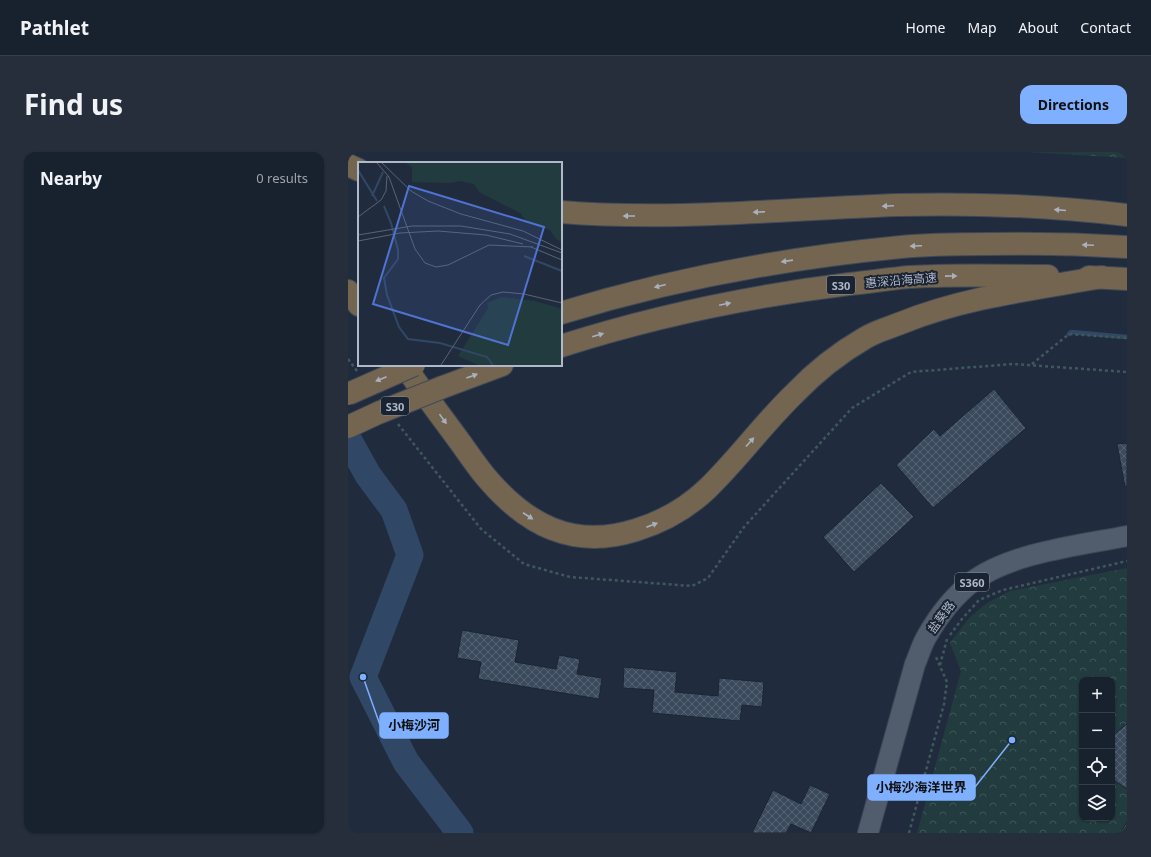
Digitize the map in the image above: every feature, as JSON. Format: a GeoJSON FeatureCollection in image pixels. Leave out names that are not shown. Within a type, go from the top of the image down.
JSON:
{"type":"FeatureCollection","features":[{"type":"Feature","properties":{"kind":"highway"},"geometry":{"type":"LineString","coordinates":[[348,165],[358,170]]}},
{"type":"Feature","properties":{"kind":"highway"},"geometry":{"type":"LineString","coordinates":[[562,212],[598,215],[665,216],[896,205],[954,204],[1022,206],[1127,216]]}},
{"type":"Feature","properties":{"kind":"highway"},"geometry":{"type":"LineString","coordinates":[[562,313],[626,294],[686,279],[743,268],[902,246],[1025,243],[1127,247]]}},
{"type":"Feature","properties":{"kind":"highway","name":"惠深沿海高速"},"geometry":{"type":"LineString","coordinates":[[562,346],[636,324],[761,297],[833,286],[909,277],[987,275],[1102,277],[1127,279]]}},
{"type":"Feature","properties":{"kind":"highway"},"geometry":{"type":"LineString","coordinates":[[405,366],[485,476],[507,500],[528,517],[558,532],[588,538],[620,535],[654,524],[680,510],[705,491],[794,393],[833,359],[867,336],[910,319],[944,308],[1000,295],[1102,277]]}},
{"type":"Feature","properties":{"kind":"highway"},"geometry":{"type":"LineString","coordinates":[[348,291],[358,305]]}},
{"type":"Feature","properties":{"kind":"highway","name":"S30"},"geometry":{"type":"LineString","coordinates":[[348,394],[412,366]]}},
{"type":"Feature","properties":{"kind":"highway","name":"S30"},"geometry":{"type":"LineString","coordinates":[[348,427],[378,413],[499,366]]}},
{"type":"Feature","properties":{"kind":"main road","name":"盐葵路"},"geometry":{"type":"LineString","coordinates":[[868,833],[915,664],[926,637],[938,618],[955,597],[973,581],[990,571],[1015,560],[1043,552],[1127,536]]}},
{"type":"Feature","properties":{"kind":"path"},"geometry":{"type":"LineString","coordinates":[[1032,365],[1069,334],[1127,338]]}},
{"type":"Feature","properties":{"kind":"path"},"geometry":{"type":"LineString","coordinates":[[348,358],[362,376]]}},
{"type":"Feature","properties":{"kind":"path"},"geometry":{"type":"LineString","coordinates":[[394,418],[481,530],[524,564],[570,577],[692,586],[708,578],[744,527],[852,408],[911,372],[1013,364],[1127,372]]}},
{"type":"Feature","properties":{"kind":"path"},"geometry":{"type":"LineString","coordinates":[[940,665],[947,639],[962,619],[980,600],[1003,590],[1127,561]]}},
{"type":"Feature","properties":{"kind":"path"},"geometry":{"type":"LineString","coordinates":[[909,833],[944,704],[947,682],[926,637]]}},
{"type":"Feature","properties":{"kind":"green space"},"geometry":{"type":"Polygon","coordinates":[[[1027,152],[1127,152],[1127,158],[1027,152]]]}},
{"type":"Feature","properties":{"kind":"green space"},"geometry":{"type":"Polygon","coordinates":[[[1127,568],[1127,833],[917,833],[961,671],[950,643],[969,618],[987,603],[1010,591],[1127,568]]]}},
{"type":"Feature","properties":{"kind":"building"},"geometry":{"type":"Polygon","coordinates":[[[994,389],[1026,428],[933,508],[896,465],[934,429],[940,436],[994,389]]]}},
{"type":"Feature","properties":{"kind":"building"},"geometry":{"type":"Polygon","coordinates":[[[1127,443],[1127,486],[1125,487],[1117,444],[1127,443]]]}},
{"type":"Feature","properties":{"kind":"building"},"geometry":{"type":"Polygon","coordinates":[[[881,483],[914,517],[854,572],[823,537],[881,483]]]}},
{"type":"Feature","properties":{"kind":"building"},"geometry":{"type":"Polygon","coordinates":[[[462,630],[519,640],[515,662],[556,669],[559,655],[580,659],[577,674],[602,678],[599,699],[478,679],[481,662],[457,658],[462,630]]]}},
{"type":"Feature","properties":{"kind":"building"},"geometry":{"type":"Polygon","coordinates":[[[624,667],[677,672],[675,692],[718,696],[719,678],[764,682],[762,707],[742,705],[740,721],[652,713],[654,690],[623,688],[624,667]]]}},
{"type":"Feature","properties":{"kind":"building"},"geometry":{"type":"Polygon","coordinates":[[[1127,724],[1127,789],[1115,781],[1115,734],[1127,724]]]}},
{"type":"Feature","properties":{"kind":"building"},"geometry":{"type":"Polygon","coordinates":[[[810,785],[830,794],[811,833],[791,824],[786,833],[752,833],[773,790],[801,804],[810,785]]]}},
{"type":"Feature","properties":{"kind":"building"},"geometry":{"type":"Polygon","coordinates":[[[1127,822],[1127,833],[1120,833],[1127,822]]]}},
{"type":"Feature","properties":{"kind":"waterway"},"geometry":{"type":"LineString","coordinates":[[1069,334],[1071,332],[1127,337]]}},
{"type":"Feature","properties":{"kind":"waterway"},"geometry":{"type":"LineString","coordinates":[[348,439],[368,475],[394,510],[410,555],[363,677],[406,762],[460,833]]}},
{"type":"Feature","properties":{"kind":"place","name":"小梅沙河"},"geometry":{"type":"Point","coordinates":[363,677]}},
{"type":"Feature","properties":{"kind":"place","name":"小梅沙海洋世界"},"geometry":{"type":"Point","coordinates":[1012,740]}}]}
